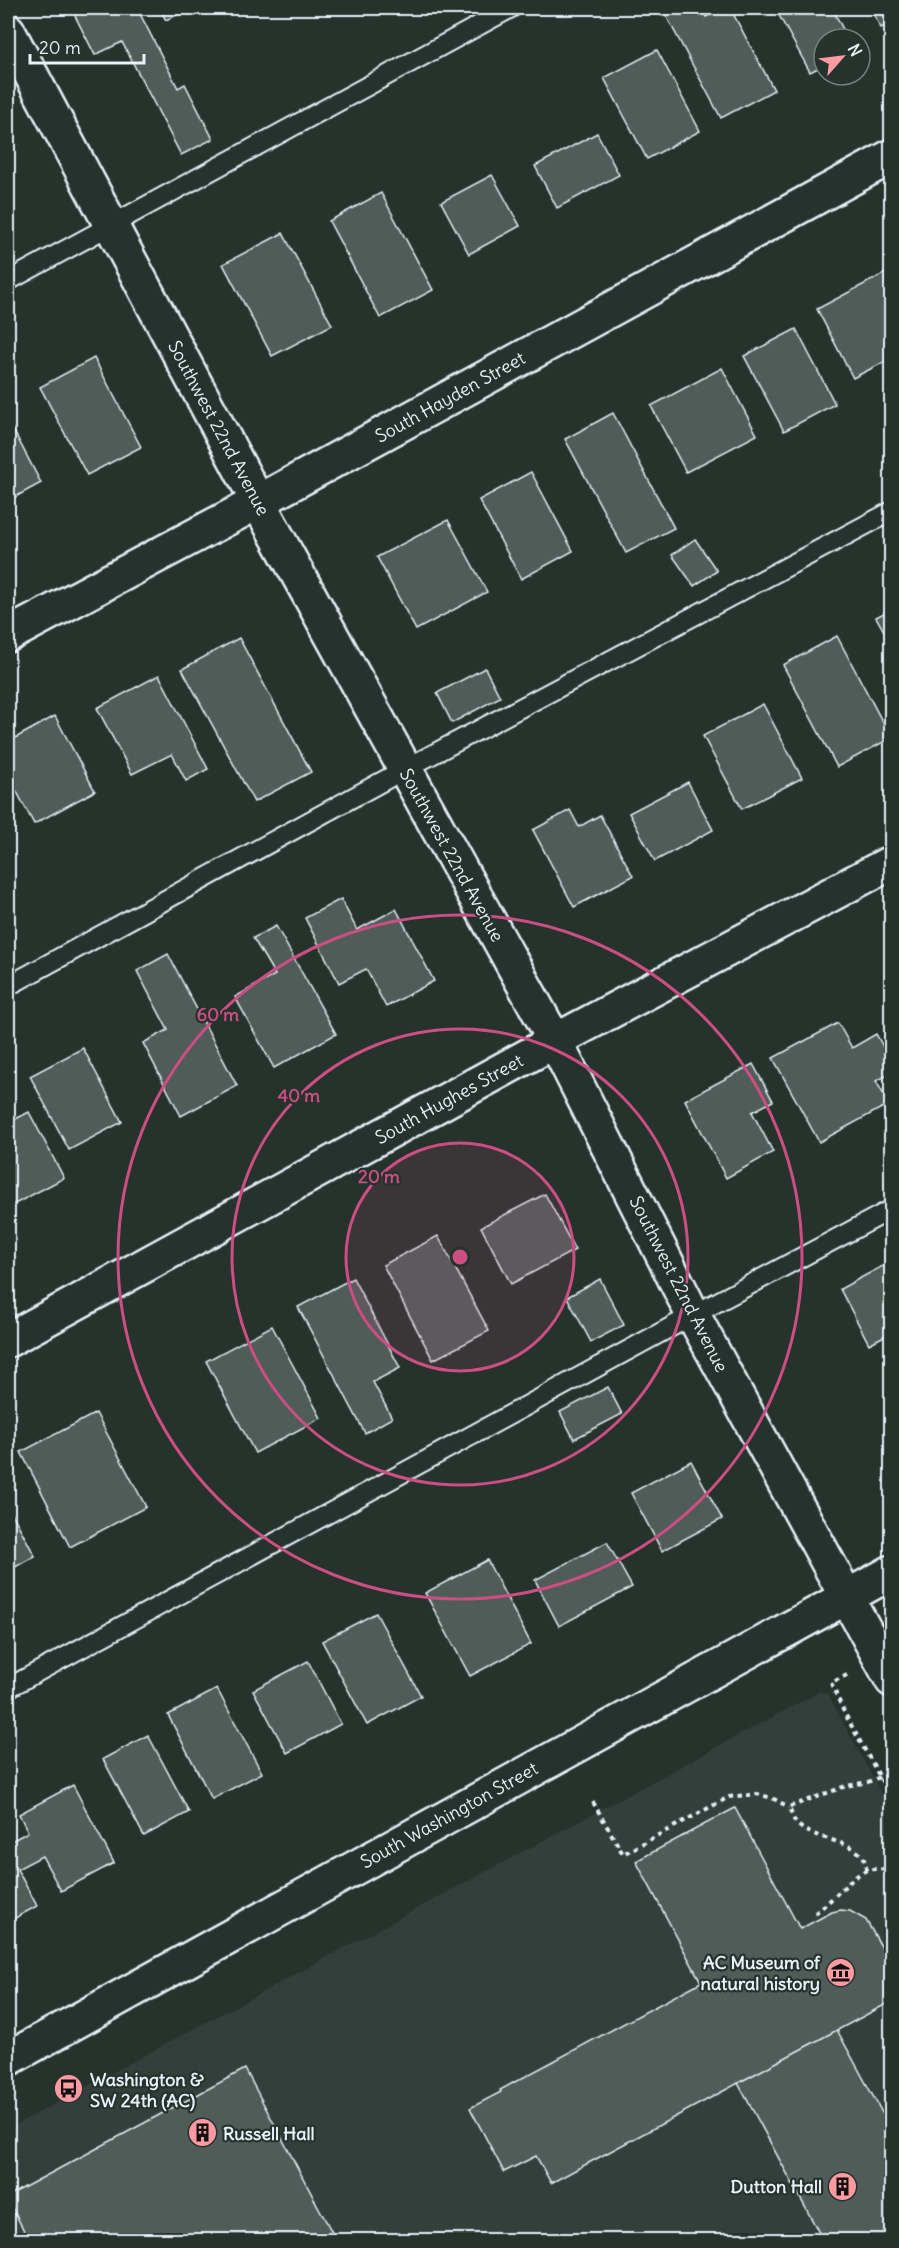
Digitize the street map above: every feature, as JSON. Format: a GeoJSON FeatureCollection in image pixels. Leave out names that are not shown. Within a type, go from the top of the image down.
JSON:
{"type":"FeatureCollection","features":[{"type":"Feature","properties":{"kind":"street","name":"Southwest 22nd Avenue"},"geometry":{"type":"LineString","coordinates":[[8,31],[258,502],[555,1041],[693,1315],[891,1680]]}},
{"type":"Feature","properties":{"kind":"street","name":"South Hayden Street"},"geometry":{"type":"LineString","coordinates":[[8,635],[258,502],[891,156]]}},
{"type":"Feature","properties":{"kind":"street","name":"South Hughes Street"},"geometry":{"type":"LineString","coordinates":[[8,1340],[555,1041],[891,862]]}},
{"type":"Feature","properties":{"kind":"street","name":"South Washington Street"},"geometry":{"type":"LineString","coordinates":[[8,2059],[891,1572]]}},
{"type":"Feature","properties":{"kind":"lane"},"geometry":{"type":"LineString","coordinates":[[8,281],[512,8]]}},
{"type":"Feature","properties":{"kind":"lane"},"geometry":{"type":"LineString","coordinates":[[8,986],[405,769],[891,511]]}},
{"type":"Feature","properties":{"kind":"lane"},"geometry":{"type":"LineString","coordinates":[[8,1688],[891,1209]]}},
{"type":"Feature","properties":{"kind":"path"},"geometry":{"type":"LineString","coordinates":[[846,1675],[831,1683],[845,1714],[891,1799]]}},
{"type":"Feature","properties":{"kind":"path"},"geometry":{"type":"LineString","coordinates":[[789,1807],[846,1786],[880,1777]]}},
{"type":"Feature","properties":{"kind":"path"},"geometry":{"type":"LineString","coordinates":[[593,1802],[623,1854],[729,1797],[757,1794],[772,1798],[789,1807],[796,1824],[813,1835],[835,1841],[861,1854],[867,1864],[866,1870]]}},
{"type":"Feature","properties":{"kind":"path"},"geometry":{"type":"LineString","coordinates":[[815,1913],[866,1870],[891,1870]]}},
{"type":"Feature","properties":{"kind":"shaded area"},"geometry":{"type":"Polygon","coordinates":[[[819,1692],[828,1694],[891,1812],[891,2240],[8,2240],[8,2129],[819,1692]]]}},
{"type":"Feature","properties":{"kind":"building"},"geometry":{"type":"Polygon","coordinates":[[[71,8],[137,8],[178,88],[185,84],[213,139],[181,155],[122,42],[95,55],[71,8]]]}},
{"type":"Feature","properties":{"kind":"building"},"geometry":{"type":"Polygon","coordinates":[[[159,8],[192,8],[166,20],[159,8]]]}},
{"type":"Feature","properties":{"kind":"building"},"geometry":{"type":"Polygon","coordinates":[[[662,8],[701,8],[706,17],[724,8],[730,8],[774,90],[721,118],[662,8]]]}},
{"type":"Feature","properties":{"kind":"building"},"geometry":{"type":"Polygon","coordinates":[[[775,8],[832,8],[842,27],[812,27],[812,71],[810,72],[775,8]]]}},
{"type":"Feature","properties":{"kind":"building"},"geometry":{"type":"Polygon","coordinates":[[[870,8],[892,8],[892,22],[881,28],[870,8]]]}},
{"type":"Feature","properties":{"kind":"building"},"geometry":{"type":"Polygon","coordinates":[[[657,50],[700,131],[647,159],[604,78],[657,50]]]}},
{"type":"Feature","properties":{"kind":"building"},"geometry":{"type":"Polygon","coordinates":[[[597,133],[619,175],[557,208],[535,166],[597,133]]]}},
{"type":"Feature","properties":{"kind":"building"},"geometry":{"type":"Polygon","coordinates":[[[492,175],[520,226],[469,254],[441,202],[492,175]]]}},
{"type":"Feature","properties":{"kind":"building"},"geometry":{"type":"Polygon","coordinates":[[[381,193],[433,290],[380,318],[329,221],[381,193]]]}},
{"type":"Feature","properties":{"kind":"building"},"geometry":{"type":"Polygon","coordinates":[[[283,233],[332,325],[272,356],[223,264],[283,233]]]}},
{"type":"Feature","properties":{"kind":"building"},"geometry":{"type":"Polygon","coordinates":[[[891,270],[892,358],[853,378],[817,309],[891,270]]]}},
{"type":"Feature","properties":{"kind":"building"},"geometry":{"type":"Polygon","coordinates":[[[796,329],[835,404],[784,431],[744,356],[796,329]]]}},
{"type":"Feature","properties":{"kind":"building"},"geometry":{"type":"Polygon","coordinates":[[[94,358],[141,447],[87,475],[40,387],[94,358]]]}},
{"type":"Feature","properties":{"kind":"building"},"geometry":{"type":"Polygon","coordinates":[[[722,368],[757,435],[686,472],[651,406],[722,368]]]}},
{"type":"Feature","properties":{"kind":"building"},"geometry":{"type":"Polygon","coordinates":[[[613,413],[674,528],[626,553],[565,439],[613,413]]]}},
{"type":"Feature","properties":{"kind":"building"},"geometry":{"type":"Polygon","coordinates":[[[8,420],[41,483],[8,501],[8,420]]]}},
{"type":"Feature","properties":{"kind":"building"},"geometry":{"type":"Polygon","coordinates":[[[531,472],[573,551],[521,579],[479,500],[531,472]]]}},
{"type":"Feature","properties":{"kind":"building"},"geometry":{"type":"Polygon","coordinates":[[[448,520],[487,592],[416,630],[377,557],[448,520]]]}},
{"type":"Feature","properties":{"kind":"building"},"geometry":{"type":"Polygon","coordinates":[[[695,539],[717,571],[694,586],[672,555],[695,539]]]}},
{"type":"Feature","properties":{"kind":"building"},"geometry":{"type":"Polygon","coordinates":[[[892,609],[892,645],[876,617],[892,609]]]}},
{"type":"Feature","properties":{"kind":"building"},"geometry":{"type":"Polygon","coordinates":[[[837,636],[891,738],[837,767],[783,665],[837,636]]]}},
{"type":"Feature","properties":{"kind":"building"},"geometry":{"type":"Polygon","coordinates":[[[239,638],[311,772],[254,802],[182,669],[239,638]]]}},
{"type":"Feature","properties":{"kind":"building"},"geometry":{"type":"Polygon","coordinates":[[[485,668],[500,697],[452,723],[437,693],[485,668]]]}},
{"type":"Feature","properties":{"kind":"building"},"geometry":{"type":"Polygon","coordinates":[[[159,675],[208,769],[186,781],[172,754],[132,774],[97,708],[159,675]]]}},
{"type":"Feature","properties":{"kind":"building"},"geometry":{"type":"Polygon","coordinates":[[[763,704],[802,778],[742,809],[703,736],[763,704]]]}},
{"type":"Feature","properties":{"kind":"building"},"geometry":{"type":"Polygon","coordinates":[[[55,716],[95,791],[34,824],[8,775],[8,742],[55,716]]]}},
{"type":"Feature","properties":{"kind":"building"},"geometry":{"type":"Polygon","coordinates":[[[688,782],[713,830],[655,861],[629,813],[688,782]]]}},
{"type":"Feature","properties":{"kind":"building"},"geometry":{"type":"Polygon","coordinates":[[[570,810],[579,827],[600,815],[633,876],[574,907],[533,830],[570,810]]]}},
{"type":"Feature","properties":{"kind":"building"},"geometry":{"type":"Polygon","coordinates":[[[341,899],[357,930],[396,909],[434,981],[386,1007],[366,969],[339,983],[305,918],[341,899]]]}},
{"type":"Feature","properties":{"kind":"building"},"geometry":{"type":"Polygon","coordinates":[[[276,926],[336,1034],[274,1068],[235,997],[275,975],[253,938],[276,926]]]}},
{"type":"Feature","properties":{"kind":"building"},"geometry":{"type":"Polygon","coordinates":[[[168,954],[237,1086],[181,1116],[143,1043],[168,1030],[137,971],[168,954]]]}},
{"type":"Feature","properties":{"kind":"building"},"geometry":{"type":"Polygon","coordinates":[[[838,1023],[852,1048],[876,1034],[892,1063],[892,1073],[876,1081],[889,1104],[819,1142],[773,1058],[838,1023]]]}},
{"type":"Feature","properties":{"kind":"building"},"geometry":{"type":"Polygon","coordinates":[[[83,1048],[122,1122],[69,1150],[30,1076],[83,1048]]]}},
{"type":"Feature","properties":{"kind":"building"},"geometry":{"type":"Polygon","coordinates":[[[753,1064],[773,1101],[752,1112],[773,1152],[726,1178],[685,1100],[753,1064]]]}},
{"type":"Feature","properties":{"kind":"building"},"geometry":{"type":"Polygon","coordinates":[[[29,1112],[64,1178],[11,1206],[8,1199],[8,1123],[29,1112]]]}},
{"type":"Feature","properties":{"kind":"building"},"geometry":{"type":"Polygon","coordinates":[[[545,1194],[575,1250],[511,1284],[481,1227],[545,1194]]]}},
{"type":"Feature","properties":{"kind":"building"},"geometry":{"type":"Polygon","coordinates":[[[438,1236],[489,1331],[433,1360],[383,1265],[438,1236]]]}},
{"type":"Feature","properties":{"kind":"building"},"geometry":{"type":"Polygon","coordinates":[[[892,1261],[892,1332],[869,1344],[840,1289],[892,1261]]]}},
{"type":"Feature","properties":{"kind":"building"},"geometry":{"type":"Polygon","coordinates":[[[353,1278],[400,1368],[373,1382],[392,1418],[365,1433],[298,1307],[353,1278]]]}},
{"type":"Feature","properties":{"kind":"building"},"geometry":{"type":"Polygon","coordinates":[[[600,1279],[624,1325],[591,1342],[567,1297],[600,1279]]]}},
{"type":"Feature","properties":{"kind":"building"},"geometry":{"type":"Polygon","coordinates":[[[272,1326],[321,1418],[255,1453],[206,1361],[272,1326]]]}},
{"type":"Feature","properties":{"kind":"building"},"geometry":{"type":"Polygon","coordinates":[[[608,1387],[622,1414],[574,1439],[560,1412],[608,1387]]]}},
{"type":"Feature","properties":{"kind":"building"},"geometry":{"type":"Polygon","coordinates":[[[96,1413],[146,1507],[70,1547],[21,1452],[96,1413]]]}},
{"type":"Feature","properties":{"kind":"building"},"geometry":{"type":"Polygon","coordinates":[[[691,1461],[722,1519],[662,1551],[631,1493],[691,1461]]]}},
{"type":"Feature","properties":{"kind":"building"},"geometry":{"type":"Polygon","coordinates":[[[8,1506],[35,1556],[8,1571],[8,1506]]]}},
{"type":"Feature","properties":{"kind":"building"},"geometry":{"type":"Polygon","coordinates":[[[607,1542],[632,1587],[559,1626],[535,1580],[607,1542]]]}},
{"type":"Feature","properties":{"kind":"building"},"geometry":{"type":"Polygon","coordinates":[[[487,1560],[531,1644],[470,1676],[425,1593],[487,1560]]]}},
{"type":"Feature","properties":{"kind":"building"},"geometry":{"type":"Polygon","coordinates":[[[376,1613],[421,1696],[367,1725],[322,1641],[376,1613]]]}},
{"type":"Feature","properties":{"kind":"building"},"geometry":{"type":"Polygon","coordinates":[[[308,1661],[341,1724],[287,1753],[253,1690],[308,1661]]]}},
{"type":"Feature","properties":{"kind":"building"},"geometry":{"type":"Polygon","coordinates":[[[217,1689],[262,1773],[212,1799],[168,1715],[217,1689]]]}},
{"type":"Feature","properties":{"kind":"building"},"geometry":{"type":"Polygon","coordinates":[[[148,1735],[189,1812],[144,1836],[103,1759],[148,1735]]]}},
{"type":"Feature","properties":{"kind":"building"},"geometry":{"type":"Polygon","coordinates":[[[73,1785],[114,1863],[61,1891],[42,1856],[17,1869],[37,1906],[8,1922],[8,1843],[28,1832],[19,1814],[73,1785]]]}},
{"type":"Feature","properties":{"kind":"building"},"geometry":{"type":"Polygon","coordinates":[[[735,1808],[800,1929],[832,1912],[841,1910],[850,1911],[866,1920],[892,1965],[892,2001],[551,2183],[536,2156],[504,2172],[470,2108],[701,1982],[636,1861],[735,1808]]]}},
{"type":"Feature","properties":{"kind":"building","name":"Dutton Hall"},"geometry":{"type":"Polygon","coordinates":[[[837,2030],[892,2131],[892,2240],[823,2240],[738,2083],[837,2030]]]}},
{"type":"Feature","properties":{"kind":"building","name":"Russell Hall"},"geometry":{"type":"Polygon","coordinates":[[[245,2069],[336,2240],[29,2240],[8,2196],[245,2069]]]}},
{"type":"Feature","properties":{"kind":"place","name":"AC Museum of natural history"},"geometry":{"type":"Point","coordinates":[841,1972]}},
{"type":"Feature","properties":{"kind":"place","name":"Washington & SW 24th (AC)"},"geometry":{"type":"Point","coordinates":[69,2089]}},
{"type":"Feature","properties":{"kind":"place","name":"Russell Hall"},"geometry":{"type":"Point","coordinates":[202,2133]}},
{"type":"Feature","properties":{"kind":"place","name":"Dutton Hall"},"geometry":{"type":"Point","coordinates":[843,2186]}}]}
